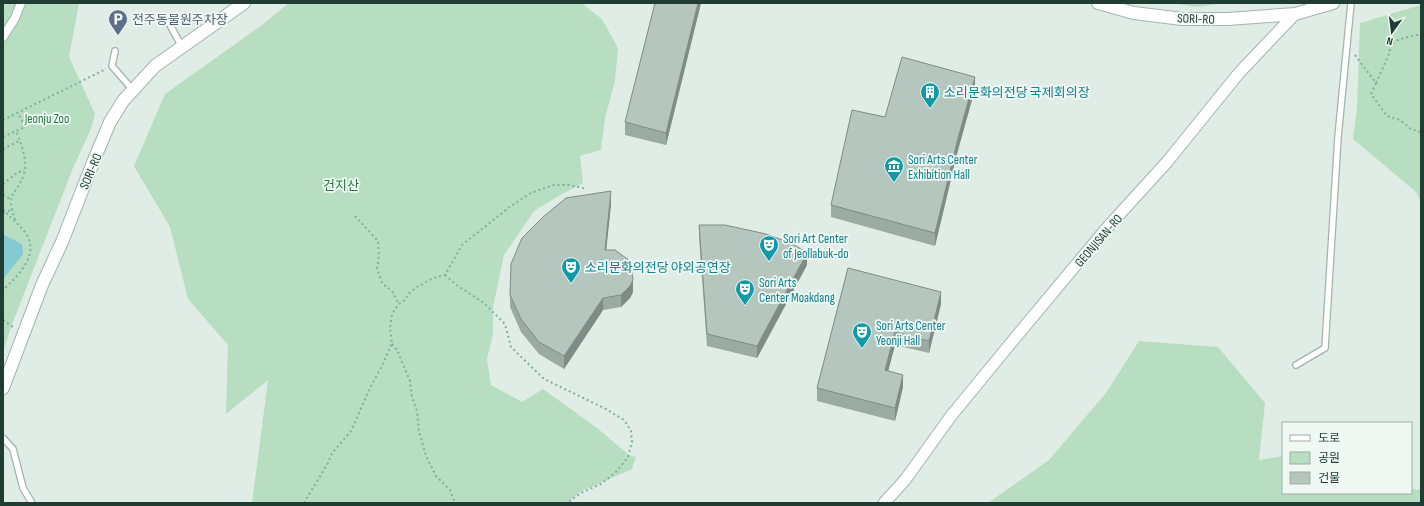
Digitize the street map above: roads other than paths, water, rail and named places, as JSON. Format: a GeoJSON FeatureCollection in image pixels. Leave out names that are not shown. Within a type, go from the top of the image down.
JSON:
{"type":"FeatureCollection","features":[{"type":"Feature","properties":{"kind":"street"},"geometry":{"type":"LineString","coordinates":[[3,37],[15,18],[21,3]]}},
{"type":"Feature","properties":{"kind":"street","name":"SORI-RO"},"geometry":{"type":"LineString","coordinates":[[3,388],[42,284],[62,242],[96,153],[123,101],[155,66],[244,3]]}},
{"type":"Feature","properties":{"kind":"street","name":"SORI-RO"},"geometry":{"type":"LineString","coordinates":[[1098,3],[1134,13],[1182,19],[1228,19],[1295,14]]}},
{"type":"Feature","properties":{"kind":"street"},"geometry":{"type":"LineString","coordinates":[[1295,14],[1333,3]]}},
{"type":"Feature","properties":{"kind":"street","name":"GEONJISAN-RO"},"geometry":{"type":"LineString","coordinates":[[884,503],[905,480],[951,416],[1106,229],[1167,162],[1239,73],[1295,14]]}},
{"type":"Feature","properties":{"kind":"lane"},"geometry":{"type":"LineString","coordinates":[[1296,365],[1325,348],[1337,145],[1351,3]]}},
{"type":"Feature","properties":{"kind":"lane"},"geometry":{"type":"LineString","coordinates":[[169,23],[182,47]]}},
{"type":"Feature","properties":{"kind":"lane"},"geometry":{"type":"LineString","coordinates":[[115,51],[112,66],[133,90]]}},
{"type":"Feature","properties":{"kind":"lane"},"geometry":{"type":"LineString","coordinates":[[3,438],[13,449],[23,488],[32,503]]}},
{"type":"Feature","properties":{"kind":"water"},"geometry":{"type":"Polygon","coordinates":[[[3,233],[22,244],[23,254],[3,279],[3,233]]]}},
{"type":"Feature","properties":{"kind":"place","name":"전주동물원주차장"},"geometry":{"type":"Point","coordinates":[118,36]}},
{"type":"Feature","properties":{"kind":"place","name":"소리문화의전당 국제회의장"},"geometry":{"type":"Point","coordinates":[930,109]}},
{"type":"Feature","properties":{"kind":"place","name":"Sori Arts Center Exhibition Hall"},"geometry":{"type":"Point","coordinates":[894,183]}},
{"type":"Feature","properties":{"kind":"place","name":"Sori Art Center of Jeollabuk-do"},"geometry":{"type":"Point","coordinates":[769,262]}},
{"type":"Feature","properties":{"kind":"place","name":"소리문화의전당 야외공연장"},"geometry":{"type":"Point","coordinates":[571,284]}},
{"type":"Feature","properties":{"kind":"place","name":"Sori Arts Center Moakdang"},"geometry":{"type":"Point","coordinates":[745,306]}},
{"type":"Feature","properties":{"kind":"place","name":"Sori Arts Center Yeonji Hall"},"geometry":{"type":"Point","coordinates":[862,349]}},
{"type":"Feature","properties":{"kind":"park label","name":"Jeonju Zoo"},"geometry":{"type":"Point","coordinates":[47,118]}},
{"type":"Feature","properties":{"kind":"park label","name":"건지산"},"geometry":{"type":"Point","coordinates":[341,185]}}]}
